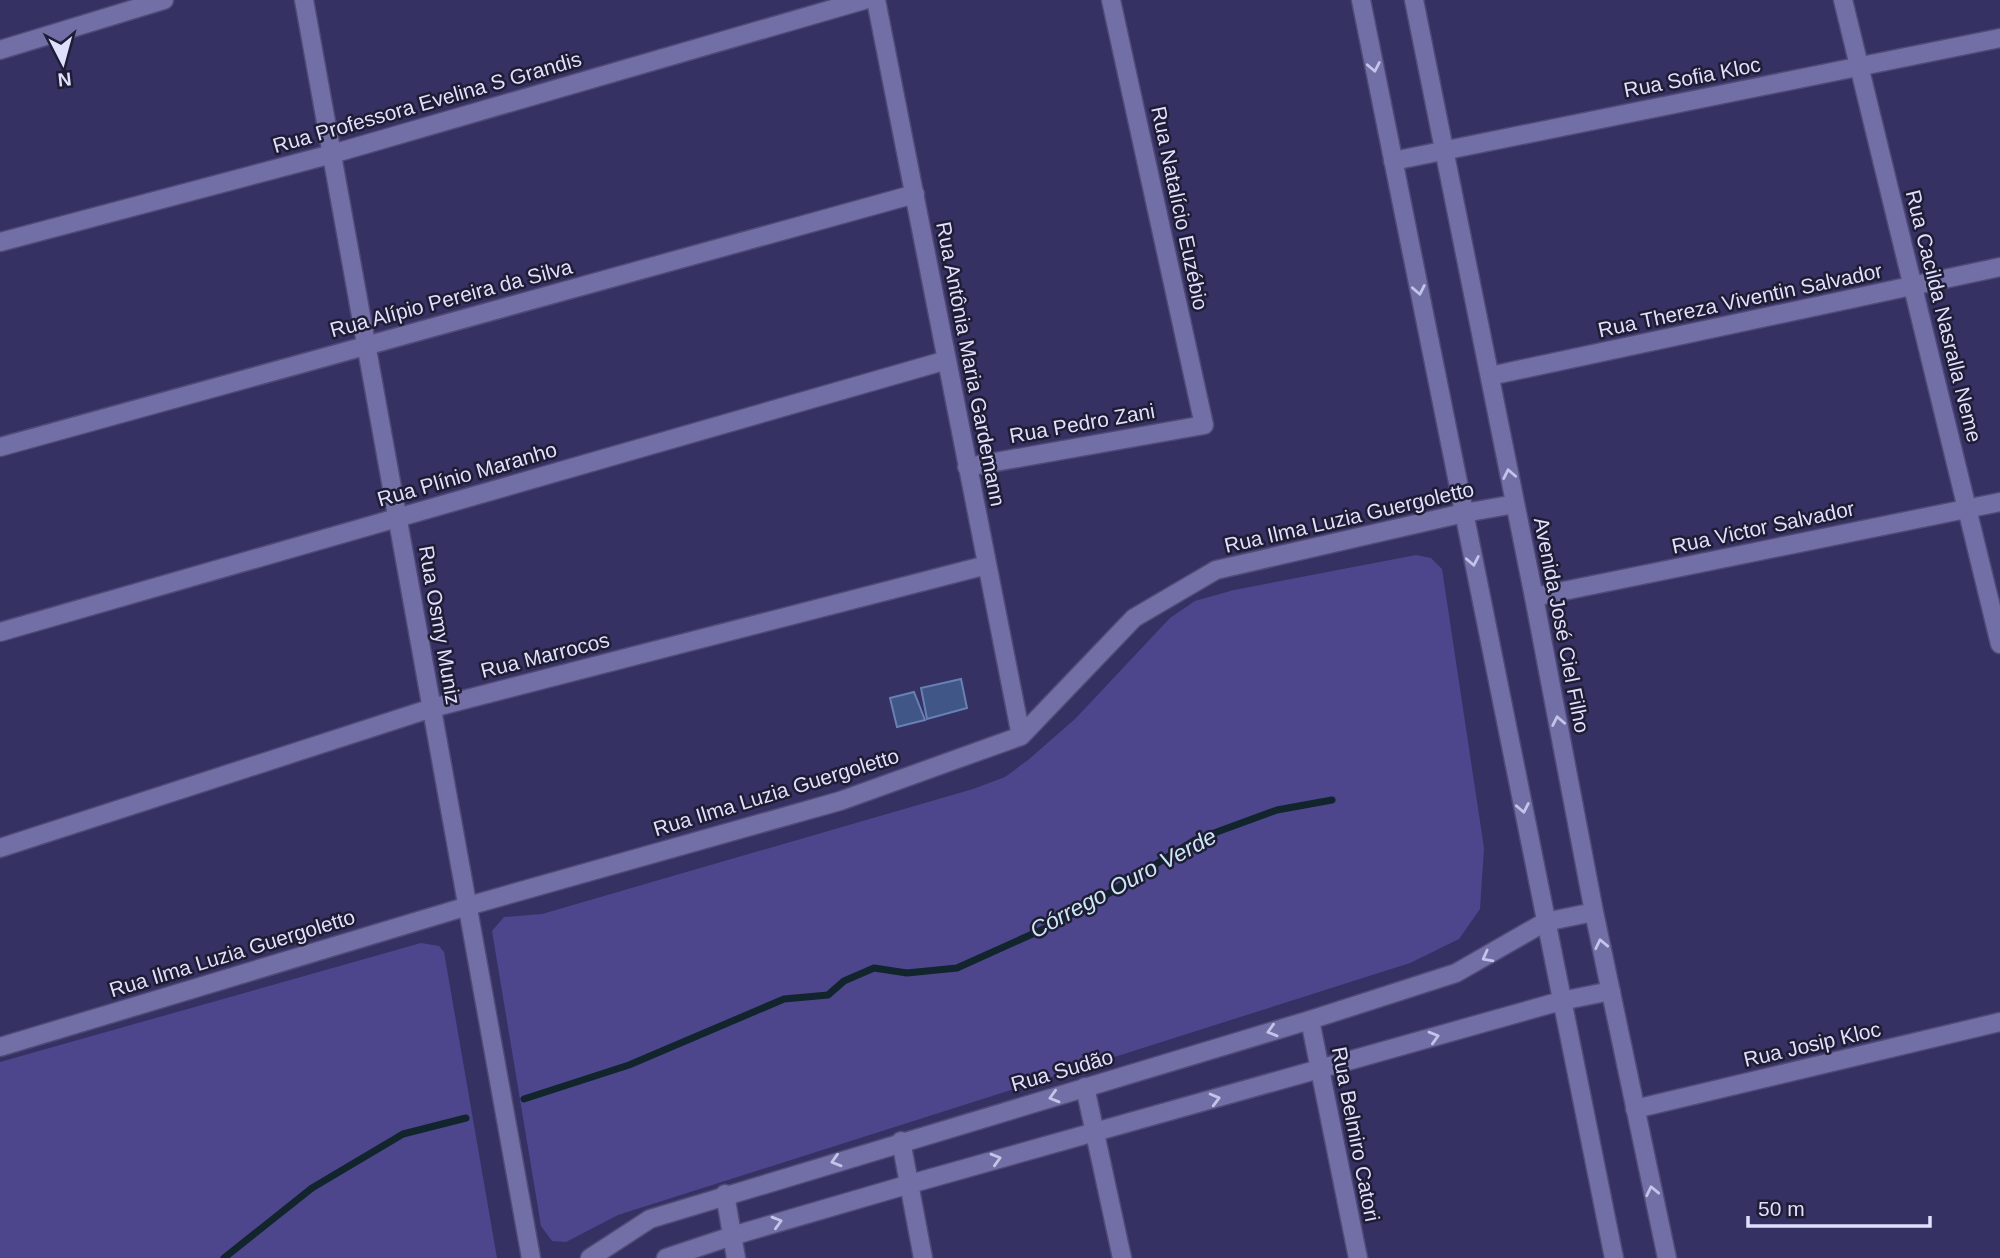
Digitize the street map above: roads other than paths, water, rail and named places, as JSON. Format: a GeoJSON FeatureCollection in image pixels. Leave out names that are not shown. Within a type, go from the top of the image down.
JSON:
{"type":"FeatureCollection","features":[{"type":"Feature","properties":{"kind":"street"},"geometry":{"type":"LineString","coordinates":[[0,50],[164,0]]}},
{"type":"Feature","properties":{"kind":"street","name":"Rua Osmy Muniz"},"geometry":{"type":"LineString","coordinates":[[304,0],[531,1258]]}},
{"type":"Feature","properties":{"kind":"street","name":"Rua Professora Evelina S Grandis"},"geometry":{"type":"LineString","coordinates":[[0,242],[332,154],[864,0]]}},
{"type":"Feature","properties":{"kind":"street","name":"Rua Antônia Maria Gardemann"},"geometry":{"type":"LineString","coordinates":[[876,0],[1021,736]]}},
{"type":"Feature","properties":{"kind":"street","name":"Rua Natalício Euzébio"},"geometry":{"type":"LineString","coordinates":[[1111,0],[1204,425]]}},
{"type":"Feature","properties":{"kind":"street"},"geometry":{"type":"LineString","coordinates":[[1361,0],[1614,1258]]}},
{"type":"Feature","properties":{"kind":"street","name":"Avenida José Ciel Filho"},"geometry":{"type":"LineString","coordinates":[[1414,0],[1516,504],[1594,912],[1667,1258]]}},
{"type":"Feature","properties":{"kind":"street","name":"Rua Cacilda Nasralla Neme"},"geometry":{"type":"LineString","coordinates":[[1843,0],[2000,644]]}},
{"type":"Feature","properties":{"kind":"street","name":"Rua Sofia Kloc"},"geometry":{"type":"LineString","coordinates":[[1393,161],[2000,38]]}},
{"type":"Feature","properties":{"kind":"street","name":"Rua Alípio Pereira da Silva"},"geometry":{"type":"LineString","coordinates":[[0,447],[915,194]]}},
{"type":"Feature","properties":{"kind":"street","name":"Rua Thereza Viventin Salvador"},"geometry":{"type":"LineString","coordinates":[[1490,376],[2000,267]]}},
{"type":"Feature","properties":{"kind":"street","name":"Rua Plínio Maranho"},"geometry":{"type":"LineString","coordinates":[[0,632],[947,360]]}},
{"type":"Feature","properties":{"kind":"street","name":"Rua Pedro Zani"},"geometry":{"type":"LineString","coordinates":[[967,467],[1204,425]]}},
{"type":"Feature","properties":{"kind":"street","name":"Rua Victor Salvador"},"geometry":{"type":"LineString","coordinates":[[1534,597],[2000,502]]}},
{"type":"Feature","properties":{"kind":"street","name":"Rua Ilma Luzia Guergoletto"},"geometry":{"type":"LineString","coordinates":[[0,1047],[468,906],[840,800],[1021,736],[1134,618],[1216,570],[1464,513],[1516,504]]}},
{"type":"Feature","properties":{"kind":"street","name":"Rua Marrocos"},"geometry":{"type":"LineString","coordinates":[[0,848],[432,708],[987,565]]}},
{"type":"Feature","properties":{"kind":"street","name":"Rua Sudão"},"geometry":{"type":"LineString","coordinates":[[590,1258],[650,1219],[725,1194],[1310,1020],[1456,973],[1545,922],[1594,912]]}},
{"type":"Feature","properties":{"kind":"street"},"geometry":{"type":"LineString","coordinates":[[666,1258],[732,1236],[1096,1131],[1561,1001],[1611,991]]}},
{"type":"Feature","properties":{"kind":"street","name":"Rua Belmiro Catori"},"geometry":{"type":"LineString","coordinates":[[1310,1020],[1358,1258]]}},
{"type":"Feature","properties":{"kind":"street","name":"Rua Josip Kloc"},"geometry":{"type":"LineString","coordinates":[[1635,1109],[2000,1022]]}},
{"type":"Feature","properties":{"kind":"street"},"geometry":{"type":"LineString","coordinates":[[1086,1087],[1122,1258]]}},
{"type":"Feature","properties":{"kind":"street"},"geometry":{"type":"LineString","coordinates":[[901,1141],[923,1258]]}},
{"type":"Feature","properties":{"kind":"street"},"geometry":{"type":"LineString","coordinates":[[725,1194],[736,1258]]}},
{"type":"Feature","properties":{"kind":"waterway","name":"Córrego Ouro Verde"},"geometry":{"type":"LineString","coordinates":[[524,1099],[629,1065],[784,999],[828,995],[844,981],[874,968],[907,973],[957,968],[1048,927],[1098,900],[1195,840],[1277,810],[1332,800]]}},
{"type":"Feature","properties":{"kind":"waterway","name":"Córrego Ouro Verde"},"geometry":{"type":"LineString","coordinates":[[224,1258],[312,1188],[403,1134],[466,1118]]}}]}
